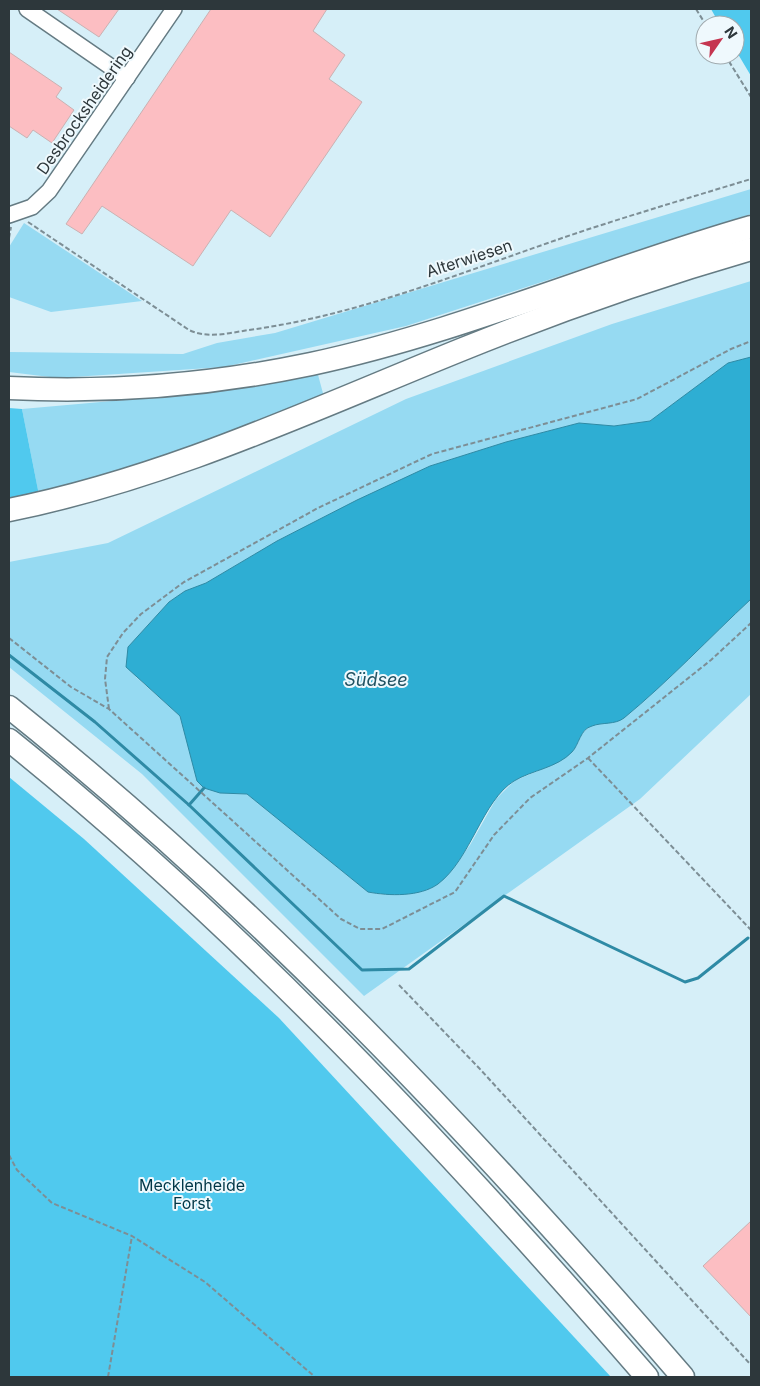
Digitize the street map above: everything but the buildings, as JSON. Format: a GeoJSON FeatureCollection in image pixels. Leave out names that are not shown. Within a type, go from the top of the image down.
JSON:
{"type":"FeatureCollection","features":[{"type":"Feature","properties":{"kind":"highway"},"geometry":{"type":"LineString","coordinates":[[9,388],[111,390],[212,381],[312,363],[458,323],[604,273],[751,227]]}},
{"type":"Feature","properties":{"kind":"highway"},"geometry":{"type":"LineString","coordinates":[[9,510],[63,499],[146,475],[243,440],[464,348],[586,302],[751,249]]}},
{"type":"Feature","properties":{"kind":"highway"},"geometry":{"type":"LineString","coordinates":[[9,706],[85,768],[206,874],[318,981],[486,1155],[683,1377]]}},
{"type":"Feature","properties":{"kind":"highway"},"geometry":{"type":"LineString","coordinates":[[9,740],[70,789],[187,893],[302,1003],[543,1257],[647,1377]]}},
{"type":"Feature","properties":{"kind":"street"},"geometry":{"type":"LineString","coordinates":[[27,9],[127,78]]}},
{"type":"Feature","properties":{"kind":"street","name":"Desbrocksheidering"},"geometry":{"type":"LineString","coordinates":[[15,213],[32,208],[49,192],[174,9]]}},
{"type":"Feature","properties":{"kind":"path"},"geometry":{"type":"LineString","coordinates":[[731,65],[751,97]]}},
{"type":"Feature","properties":{"kind":"path","name":"Alterwiesen"},"geometry":{"type":"LineString","coordinates":[[15,213],[190,330],[211,335],[276,326],[340,311],[472,270],[591,228],[751,179]]}},
{"type":"Feature","properties":{"kind":"path"},"geometry":{"type":"LineString","coordinates":[[109,709],[106,679],[107,657],[123,634],[142,614],[184,582],[318,508],[432,454],[637,399],[731,349],[751,341]]}},
{"type":"Feature","properties":{"kind":"path"},"geometry":{"type":"LineString","coordinates":[[9,638],[71,687],[109,709],[341,919],[360,929],[382,929],[455,892],[494,835],[530,798],[588,758],[711,660],[751,623]]}},
{"type":"Feature","properties":{"kind":"path"},"geometry":{"type":"LineString","coordinates":[[588,758],[751,930]]}},
{"type":"Feature","properties":{"kind":"path"},"geometry":{"type":"LineString","coordinates":[[399,985],[486,1075],[751,1366]]}},
{"type":"Feature","properties":{"kind":"path"},"geometry":{"type":"LineString","coordinates":[[9,1155],[17,1170],[52,1203],[132,1236],[205,1282],[315,1377]]}},
{"type":"Feature","properties":{"kind":"path"},"geometry":{"type":"LineString","coordinates":[[108,1377],[132,1236]]}},
{"type":"Feature","properties":{"kind":"shaded area"},"geometry":{"type":"Polygon","coordinates":[[[751,189],[751,214],[406,326],[224,367],[58,378],[9,372],[9,352],[183,354],[217,343],[275,333],[751,189]]]}},
{"type":"Feature","properties":{"kind":"shaded area"},"geometry":{"type":"Polygon","coordinates":[[[24,223],[142,301],[51,312],[9,297],[9,247],[24,223]]]}},
{"type":"Feature","properties":{"kind":"shaded area"},"geometry":{"type":"Polygon","coordinates":[[[751,281],[751,357],[728,363],[650,421],[613,426],[579,423],[506,442],[430,466],[277,541],[206,583],[185,591],[169,602],[128,647],[136,677],[180,716],[189,746],[220,793],[247,794],[368,892],[384,895],[418,892],[449,873],[470,845],[496,799],[514,781],[547,767],[572,752],[581,735],[590,726],[622,719],[751,599],[751,694],[640,799],[364,996],[142,774],[9,667],[9,562],[108,543],[406,399],[612,324],[751,281]]]}},
{"type":"Feature","properties":{"kind":"shaded area"},"geometry":{"type":"Polygon","coordinates":[[[317,371],[324,397],[142,466],[39,495],[22,409],[146,398],[317,371]]]}},
{"type":"Feature","properties":{"kind":"green space"},"geometry":{"type":"Polygon","coordinates":[[[711,9],[751,9],[751,76],[744,65],[745,15],[714,15],[711,9]]]}},
{"type":"Feature","properties":{"kind":"green space"},"geometry":{"type":"Polygon","coordinates":[[[9,408],[22,409],[39,495],[9,500],[9,408]]]}},
{"type":"Feature","properties":{"kind":"green space","name":"Mecklenheide Forst"},"geometry":{"type":"Polygon","coordinates":[[[9,777],[84,839],[279,1018],[611,1377],[9,1377],[9,777]]]}},
{"type":"Feature","properties":{"kind":"water","name":"Südsee"},"geometry":{"type":"Polygon","coordinates":[[[751,357],[751,599],[624,718],[617,722],[588,728],[582,734],[572,752],[566,757],[559,762],[521,777],[503,790],[493,802],[459,860],[438,884],[431,888],[404,894],[368,892],[247,794],[220,793],[204,788],[197,781],[180,716],[126,667],[128,647],[169,602],[185,591],[206,583],[277,541],[357,500],[430,466],[506,442],[579,423],[614,426],[650,421],[728,363],[751,357]]]}},
{"type":"Feature","properties":{"kind":"waterway"},"geometry":{"type":"LineString","coordinates":[[9,655],[95,722],[189,805],[204,788]]}},
{"type":"Feature","properties":{"kind":"waterway"},"geometry":{"type":"LineString","coordinates":[[189,805],[362,970],[409,969],[504,896],[685,982],[698,978],[748,938]]}}]}
